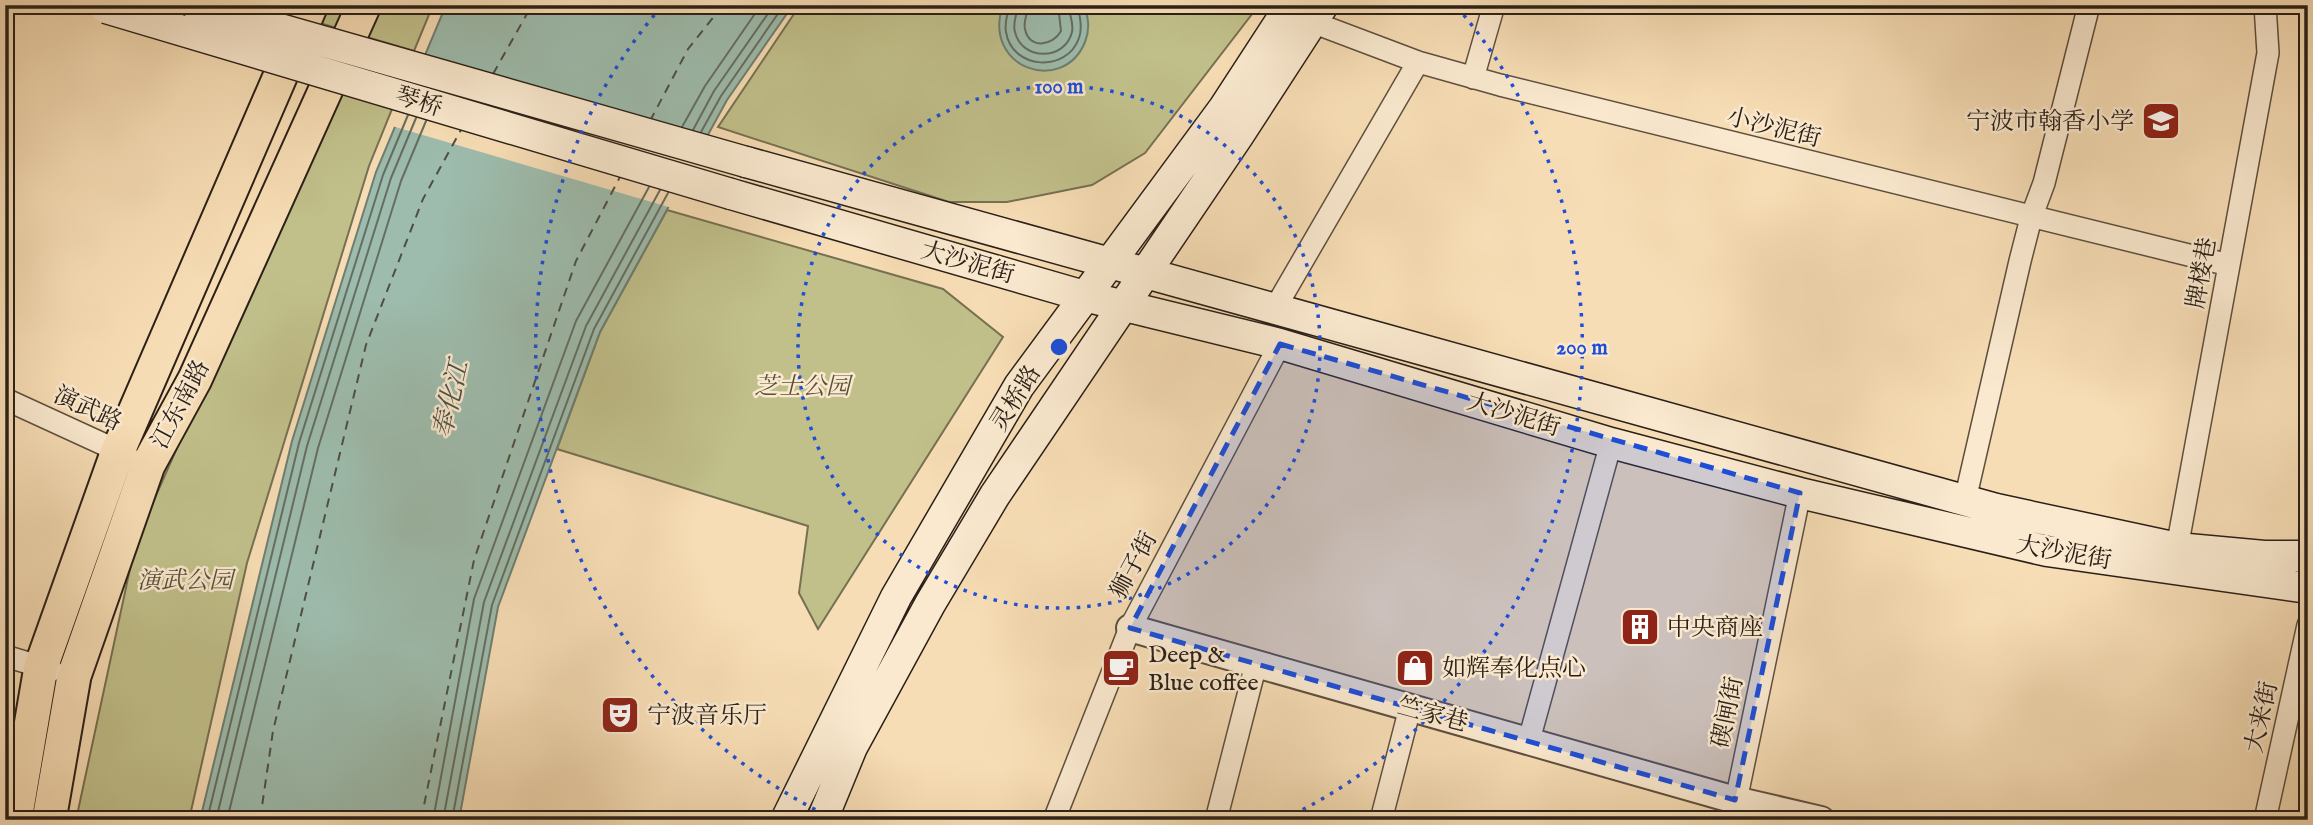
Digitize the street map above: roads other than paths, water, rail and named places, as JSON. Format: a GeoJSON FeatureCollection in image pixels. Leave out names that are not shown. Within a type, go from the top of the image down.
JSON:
{"type":"FeatureCollection","features":[{"type":"Feature","properties":{"kind":"main road","name":"琴桥"},"geometry":{"type":"LineString","coordinates":[[197,5],[746,162]]}},
{"type":"Feature","properties":{"kind":"main road","name":"江东南路"},"geometry":{"type":"LineString","coordinates":[[15,820],[41,667],[118,451],[311,5]]}},
{"type":"Feature","properties":{"kind":"main road","name":"江东南路"},"geometry":{"type":"LineString","coordinates":[[49,820],[74,676],[148,465],[195,379],[363,5]]}},
{"type":"Feature","properties":{"kind":"main road","name":"琴桥"},"geometry":{"type":"LineString","coordinates":[[102,6],[732,194]]}},
{"type":"Feature","properties":{"kind":"main road","name":"灵桥路"},"geometry":{"type":"LineString","coordinates":[[786,820],[896,597],[1019,386],[1224,108],[1309,11]]}},
{"type":"Feature","properties":{"kind":"main road","name":"灵桥路"},"geometry":{"type":"LineString","coordinates":[[822,820],[852,747],[930,604],[995,495],[1238,136],[1309,11]]}},
{"type":"Feature","properties":{"kind":"main road","name":"大沙泥街"},"geometry":{"type":"LineString","coordinates":[[746,162],[1965,500],[2177,548],[2264,556],[2308,556]]}},
{"type":"Feature","properties":{"kind":"main road","name":"大沙泥街"},"geometry":{"type":"LineString","coordinates":[[732,194],[1084,296],[1280,344],[1611,443],[1800,493],[2047,551],[2308,588]]}},
{"type":"Feature","properties":{"kind":"street"},"geometry":{"type":"LineString","coordinates":[[1473,78],[1494,5]]}},
{"type":"Feature","properties":{"kind":"street"},"geometry":{"type":"LineString","coordinates":[[1965,500],[2031,218],[2045,183],[2089,5]]}},
{"type":"Feature","properties":{"kind":"street","name":"牌楼巷"},"geometry":{"type":"LineString","coordinates":[[2177,548],[2267,52],[2265,5]]}},
{"type":"Feature","properties":{"kind":"street","name":"小沙泥街"},"geometry":{"type":"LineString","coordinates":[[1309,11],[1418,62],[1473,78],[2229,265]]}},
{"type":"Feature","properties":{"kind":"street"},"geometry":{"type":"LineString","coordinates":[[1274,310],[1418,62]]}},
{"type":"Feature","properties":{"kind":"street","name":"狮子街"},"geometry":{"type":"LineString","coordinates":[[1054,820],[1130,628],[1280,344]]}},
{"type":"Feature","properties":{"kind":"street","name":"演武路"},"geometry":{"type":"LineString","coordinates":[[5,399],[148,465]]}},
{"type":"Feature","properties":{"kind":"street"},"geometry":{"type":"LineString","coordinates":[[1529,740],[1611,443]]}},
{"type":"Feature","properties":{"kind":"street","name":"碶闸街"},"geometry":{"type":"LineString","coordinates":[[1734,810],[1800,493]]}},
{"type":"Feature","properties":{"kind":"street","name":"大来街"},"geometry":{"type":"LineString","coordinates":[[2265,820],[2308,625]]}},
{"type":"Feature","properties":{"kind":"street","name":"竺家巷"},"geometry":{"type":"LineString","coordinates":[[1130,628],[1529,740],[1734,810],[1822,820]]}},
{"type":"Feature","properties":{"kind":"street"},"geometry":{"type":"LineString","coordinates":[[5,656],[74,676]]}},
{"type":"Feature","properties":{"kind":"street"},"geometry":{"type":"LineString","coordinates":[[1216,820],[1256,664]]}},
{"type":"Feature","properties":{"kind":"street"},"geometry":{"type":"LineString","coordinates":[[1381,820],[1410,708]]}},
{"type":"Feature","properties":{"kind":"water","name":"奉化江"},"geometry":{"type":"Polygon","coordinates":[[[446,5],[793,5],[727,100],[600,332],[498,607],[459,820],[200,820],[292,441],[376,172],[446,5]]]}},
{"type":"Feature","properties":{"kind":"water"},"geometry":{"type":"Polygon","coordinates":[[[1003,5],[1083,5],[1088,23],[1085,42],[1074,58],[1060,68],[1044,71],[1028,67],[1013,59],[1003,45],[999,27],[1003,5]]]}},
{"type":"Feature","properties":{"kind":"place","name":"宁波市翰香小学"},"geometry":{"type":"Point","coordinates":[2161,121]}},
{"type":"Feature","properties":{"kind":"place","name":"中央商座"},"geometry":{"type":"Point","coordinates":[1640,627]}},
{"type":"Feature","properties":{"kind":"place","name":"Deep & Blue coffee"},"geometry":{"type":"Point","coordinates":[1121,668]}},
{"type":"Feature","properties":{"kind":"place","name":"如辉奉化点心"},"geometry":{"type":"Point","coordinates":[1415,668]}},
{"type":"Feature","properties":{"kind":"place","name":"宁波音乐厅"},"geometry":{"type":"Point","coordinates":[620,715]}},
{"type":"Feature","properties":{"kind":"park label","name":"芝士公园"},"geometry":{"type":"Point","coordinates":[802,386]}},
{"type":"Feature","properties":{"kind":"park label","name":"演武公园"},"geometry":{"type":"Point","coordinates":[185,580]}}]}
